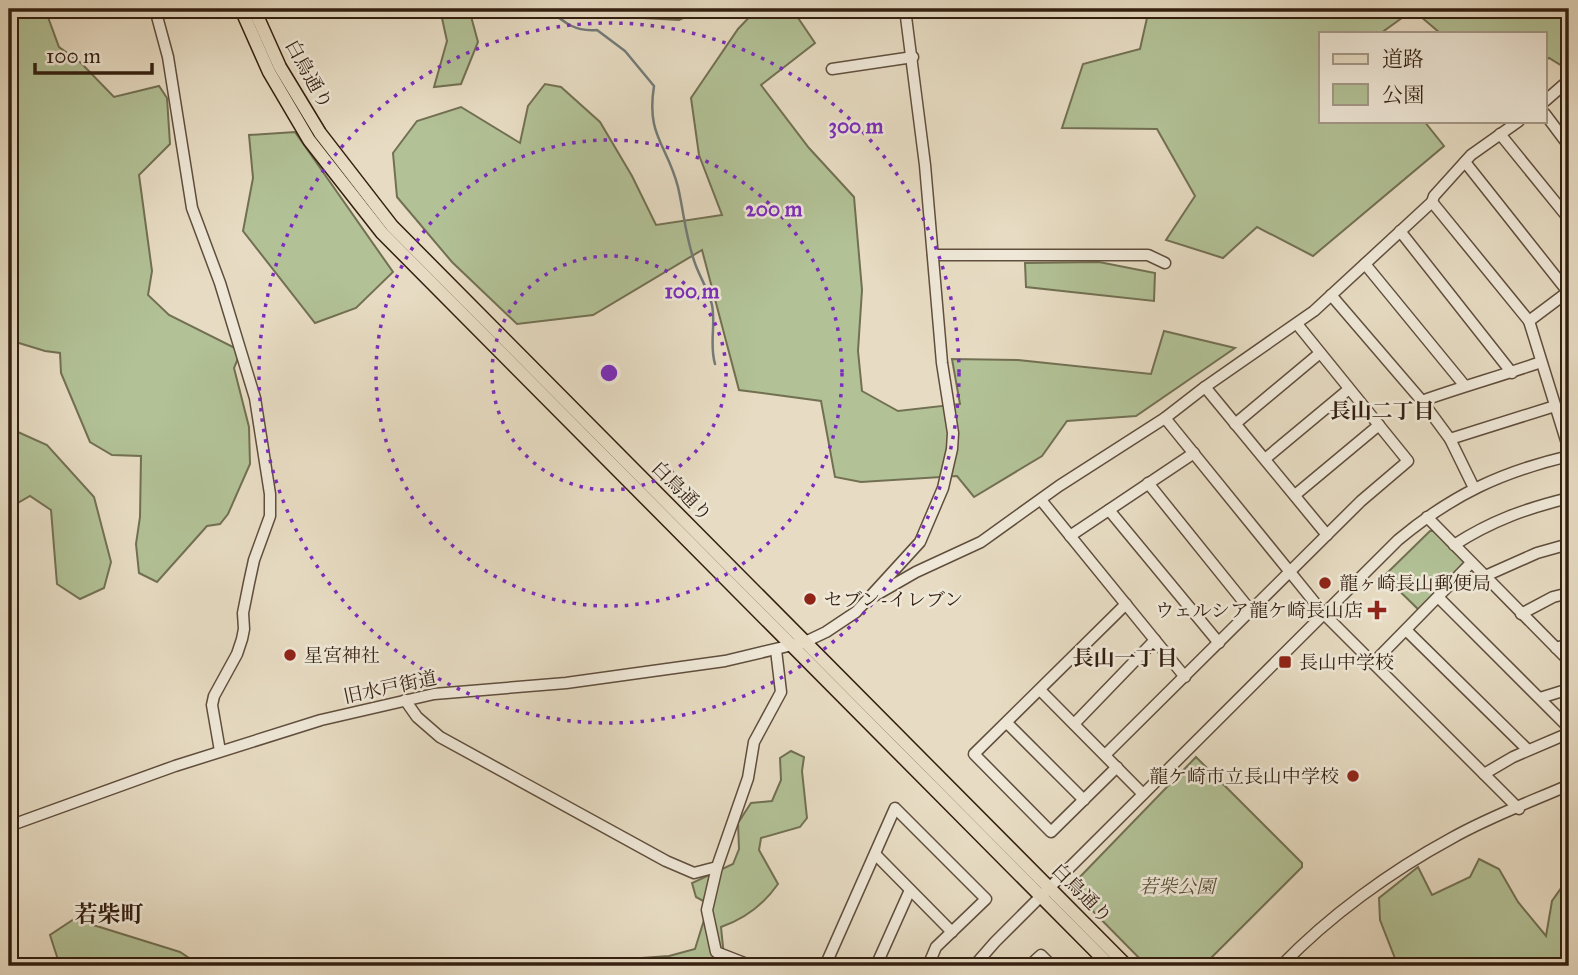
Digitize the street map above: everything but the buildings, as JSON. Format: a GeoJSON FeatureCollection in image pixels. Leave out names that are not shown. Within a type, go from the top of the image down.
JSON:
{"type":"FeatureCollection","features":[{"type":"Feature","properties":{"kind":"main road","name":"白鳥通り"},"geometry":{"type":"LineString","coordinates":[[240,9],[269,72],[310,140],[382,233],[1045,892],[1127,966]]}},
{"type":"Feature","properties":{"kind":"main road","name":"白鳥通り"},"geometry":{"type":"LineString","coordinates":[[254,9],[280,67],[320,133],[392,226],[798,644]]}},
{"type":"Feature","properties":{"kind":"main road","name":"白鳥通り"},"geometry":{"type":"LineString","coordinates":[[1045,892],[1110,966]]}},
{"type":"Feature","properties":{"kind":"street"},"geometry":{"type":"LineString","coordinates":[[155,9],[168,57],[192,208],[220,284],[255,398],[270,494],[270,516],[254,560],[243,613],[242,639],[230,671],[221,682],[212,705],[220,751]]}},
{"type":"Feature","properties":{"kind":"street"},"geometry":{"type":"LineString","coordinates":[[868,600],[920,542],[935,510],[949,466],[953,433],[942,363],[913,57],[905,9]]}},
{"type":"Feature","properties":{"kind":"street"},"geometry":{"type":"LineString","coordinates":[[832,69],[913,57]]}},
{"type":"Feature","properties":{"kind":"street"},"geometry":{"type":"LineString","coordinates":[[1546,100],[1569,80]]}},
{"type":"Feature","properties":{"kind":"street"},"geometry":{"type":"LineString","coordinates":[[1546,115],[1569,146]]}},
{"type":"Feature","properties":{"kind":"street"},"geometry":{"type":"LineString","coordinates":[[868,600],[916,572],[981,542],[1165,418],[1297,324],[1432,202],[1434,196],[1465,162],[1518,122]]}},
{"type":"Feature","properties":{"kind":"street"},"geometry":{"type":"LineString","coordinates":[[1500,134],[1569,219]]}},
{"type":"Feature","properties":{"kind":"street"},"geometry":{"type":"LineString","coordinates":[[1465,162],[1569,291],[1530,321]]}},
{"type":"Feature","properties":{"kind":"street"},"geometry":{"type":"LineString","coordinates":[[1432,202],[1530,321],[1569,450]]}},
{"type":"Feature","properties":{"kind":"street"},"geometry":{"type":"LineString","coordinates":[[1400,231],[1512,373]]}},
{"type":"Feature","properties":{"kind":"street"},"geometry":{"type":"LineString","coordinates":[[933,255],[1148,255],[1165,263]]}},
{"type":"Feature","properties":{"kind":"street"},"geometry":{"type":"LineString","coordinates":[[1364,264],[1465,386]]}},
{"type":"Feature","properties":{"kind":"street"},"geometry":{"type":"LineString","coordinates":[[1331,295],[1422,401],[1450,439],[1474,488]]}},
{"type":"Feature","properties":{"kind":"street"},"geometry":{"type":"LineString","coordinates":[[1105,755],[1361,501],[1408,461],[1297,324]]}},
{"type":"Feature","properties":{"kind":"street"},"geometry":{"type":"LineString","coordinates":[[1235,424],[1320,353]]}},
{"type":"Feature","properties":{"kind":"street"},"geometry":{"type":"LineString","coordinates":[[1422,401],[1465,386],[1490,381],[1541,362]]}},
{"type":"Feature","properties":{"kind":"street"},"geometry":{"type":"LineString","coordinates":[[1205,387],[1327,535]]}},
{"type":"Feature","properties":{"kind":"street"},"geometry":{"type":"LineString","coordinates":[[1265,459],[1349,389]]}},
{"type":"Feature","properties":{"kind":"street"},"geometry":{"type":"LineString","coordinates":[[1450,439],[1555,406]]}},
{"type":"Feature","properties":{"kind":"street"},"geometry":{"type":"LineString","coordinates":[[1165,418],[1324,614],[1518,808]]}},
{"type":"Feature","properties":{"kind":"street"},"geometry":{"type":"LineString","coordinates":[[1295,495],[1379,425]]}},
{"type":"Feature","properties":{"kind":"street"},"geometry":{"type":"LineString","coordinates":[[1070,536],[1194,453]]}},
{"type":"Feature","properties":{"kind":"street"},"geometry":{"type":"LineString","coordinates":[[974,966],[1382,556],[1427,517],[1474,488],[1504,474],[1569,456]]}},
{"type":"Feature","properties":{"kind":"street"},"geometry":{"type":"LineString","coordinates":[[1148,483],[1251,611]]}},
{"type":"Feature","properties":{"kind":"street"},"geometry":{"type":"LineString","coordinates":[[1454,545],[1480,528],[1515,513],[1569,498]]}},
{"type":"Feature","properties":{"kind":"street"},"geometry":{"type":"LineString","coordinates":[[1041,500],[1185,677]]}},
{"type":"Feature","properties":{"kind":"street"},"geometry":{"type":"LineString","coordinates":[[1109,510],[1219,643]]}},
{"type":"Feature","properties":{"kind":"street"},"geometry":{"type":"LineString","coordinates":[[1427,517],[1483,577],[1569,661]]}},
{"type":"Feature","properties":{"kind":"street"},"geometry":{"type":"LineString","coordinates":[[1483,577],[1537,553],[1569,544]]}},
{"type":"Feature","properties":{"kind":"street"},"geometry":{"type":"LineString","coordinates":[[1373,663],[1471,563]]}},
{"type":"Feature","properties":{"kind":"street"},"geometry":{"type":"LineString","coordinates":[[1521,614],[1553,597],[1569,593]]}},
{"type":"Feature","properties":{"kind":"street"},"geometry":{"type":"LineString","coordinates":[[1438,597],[1569,730],[1483,774]]}},
{"type":"Feature","properties":{"kind":"street","name":"旧水戸街道"},"geometry":{"type":"LineString","coordinates":[[9,826],[81,798],[220,751],[321,720],[405,700],[434,694],[566,683],[679,669],[776,650],[826,632],[856,612],[868,600]]}},
{"type":"Feature","properties":{"kind":"street"},"geometry":{"type":"LineString","coordinates":[[1117,768],[1051,832],[974,754],[1126,604]]}},
{"type":"Feature","properties":{"kind":"street"},"geometry":{"type":"LineString","coordinates":[[1406,630],[1528,750]]}},
{"type":"Feature","properties":{"kind":"street"},"geometry":{"type":"LineString","coordinates":[[1074,724],[1155,640]]}},
{"type":"Feature","properties":{"kind":"street"},"geometry":{"type":"LineString","coordinates":[[1556,648],[1569,644]]}},
{"type":"Feature","properties":{"kind":"street"},"geometry":{"type":"LineString","coordinates":[[752,966],[716,951],[708,911],[717,867],[748,778],[754,742],[781,692],[776,650]]}},
{"type":"Feature","properties":{"kind":"street"},"geometry":{"type":"LineString","coordinates":[[1540,698],[1569,689]]}},
{"type":"Feature","properties":{"kind":"street"},"geometry":{"type":"LineString","coordinates":[[1040,690],[1143,794]]}},
{"type":"Feature","properties":{"kind":"street"},"geometry":{"type":"LineString","coordinates":[[405,700],[417,717],[440,737],[666,862],[694,873],[717,867]]}},
{"type":"Feature","properties":{"kind":"street"},"geometry":{"type":"LineString","coordinates":[[1007,723],[1084,800]]}},
{"type":"Feature","properties":{"kind":"street"},"geometry":{"type":"LineString","coordinates":[[1281,966],[1348,907],[1397,871],[1453,837],[1569,785]]}},
{"type":"Feature","properties":{"kind":"street"},"geometry":{"type":"LineString","coordinates":[[825,966],[895,808],[986,900],[936,947],[928,966]]}},
{"type":"Feature","properties":{"kind":"street"},"geometry":{"type":"LineString","coordinates":[[875,854],[952,932]]}},
{"type":"Feature","properties":{"kind":"street"},"geometry":{"type":"LineString","coordinates":[[876,966],[910,890]]}},
{"type":"Feature","properties":{"kind":"street"},"geometry":{"type":"LineString","coordinates":[[1029,966],[1041,955],[1052,966]]}},
{"type":"Feature","properties":{"kind":"green space"},"geometry":{"type":"Polygon","coordinates":[[[9,9],[45,9],[59,47],[81,63],[114,97],[159,86],[167,98],[170,144],[139,175],[152,271],[148,295],[169,315],[241,351],[234,368],[249,427],[250,464],[228,514],[220,524],[207,526],[157,582],[139,573],[136,544],[140,517],[141,456],[112,455],[90,442],[61,373],[60,353],[9,340],[9,9]]]}},
{"type":"Feature","properties":{"kind":"green space"},"geometry":{"type":"Polygon","coordinates":[[[440,9],[469,9],[478,42],[461,84],[434,87],[447,41],[440,9]]]}},
{"type":"Feature","properties":{"kind":"green space"},"geometry":{"type":"Polygon","coordinates":[[[616,9],[703,9],[679,20],[643,18],[616,9]]]}},
{"type":"Feature","properties":{"kind":"green space"},"geometry":{"type":"Polygon","coordinates":[[[757,9],[792,9],[815,43],[761,85],[809,148],[854,197],[862,290],[858,351],[862,391],[898,411],[960,404],[952,359],[1018,360],[1151,374],[1164,331],[1235,348],[1136,416],[1067,421],[1042,456],[974,497],[957,476],[861,482],[835,477],[821,401],[739,390],[702,250],[593,315],[517,324],[452,262],[397,197],[393,153],[417,121],[461,107],[520,143],[528,106],[545,84],[561,87],[600,122],[632,176],[656,225],[722,215],[699,155],[691,98],[738,29],[757,9]]]}},
{"type":"Feature","properties":{"kind":"green space"},"geometry":{"type":"Polygon","coordinates":[[[860,9],[978,9],[965,16],[860,9]]]}},
{"type":"Feature","properties":{"kind":"green space"},"geometry":{"type":"Polygon","coordinates":[[[1149,9],[1569,9],[1567,69],[1549,58],[1546,60],[1546,32],[1439,32],[1413,10],[1382,32],[1319,32],[1319,122],[1425,122],[1444,146],[1313,256],[1257,227],[1223,258],[1166,240],[1195,196],[1157,129],[1062,128],[1083,64],[1140,49],[1149,9]]]}},
{"type":"Feature","properties":{"kind":"green space"},"geometry":{"type":"Polygon","coordinates":[[[295,132],[393,272],[356,308],[315,323],[243,231],[253,178],[249,135],[295,132]]]}},
{"type":"Feature","properties":{"kind":"green space"},"geometry":{"type":"Polygon","coordinates":[[[1099,262],[1155,273],[1154,301],[1026,287],[1025,263],[1099,262]]]}},
{"type":"Feature","properties":{"kind":"green space"},"geometry":{"type":"Polygon","coordinates":[[[9,428],[47,445],[94,497],[111,562],[104,588],[80,599],[57,584],[51,510],[30,496],[9,508],[9,428]]]}},
{"type":"Feature","properties":{"kind":"green space"},"geometry":{"type":"Polygon","coordinates":[[[1430,531],[1435,531],[1469,563],[1420,611],[1384,576],[1430,531]]]}},
{"type":"Feature","properties":{"kind":"green space"},"geometry":{"type":"Polygon","coordinates":[[[791,751],[804,757],[802,771],[807,818],[800,827],[761,838],[759,850],[778,884],[753,910],[721,927],[725,966],[599,966],[600,961],[669,956],[695,949],[709,904],[696,897],[692,883],[733,864],[739,849],[738,823],[751,803],[772,801],[781,780],[780,758],[791,751]]]}},
{"type":"Feature","properties":{"kind":"green space","name":"若柴公園"},"geometry":{"type":"Polygon","coordinates":[[[1196,757],[1302,863],[1302,867],[1203,966],[1147,966],[1076,894],[1076,881],[1196,757]]]}},
{"type":"Feature","properties":{"kind":"green space"},"geometry":{"type":"Polygon","coordinates":[[[1479,859],[1499,869],[1518,902],[1546,936],[1552,901],[1569,877],[1569,966],[1398,966],[1380,920],[1379,898],[1418,867],[1432,895],[1470,877],[1479,859]]]}},
{"type":"Feature","properties":{"kind":"green space"},"geometry":{"type":"Polygon","coordinates":[[[74,919],[180,952],[201,966],[60,966],[50,935],[74,919]]]}},
{"type":"Feature","properties":{"kind":"waterway"},"geometry":{"type":"LineString","coordinates":[[549,9],[571,26],[583,30],[597,30],[625,51],[654,86],[652,103],[655,129],[678,187],[687,237],[712,305],[715,364]]}},
{"type":"Feature","properties":{"kind":"place","name":"龍ヶ崎長山郵便局"},"geometry":{"type":"Point","coordinates":[1325,583]}},
{"type":"Feature","properties":{"kind":"place","name":"セブン-イレブン"},"geometry":{"type":"Point","coordinates":[810,599]}},
{"type":"Feature","properties":{"kind":"place","name":"ウェルシア龍ケ崎長山店"},"geometry":{"type":"Point","coordinates":[1377,610]}},
{"type":"Feature","properties":{"kind":"place","name":"星宮神社"},"geometry":{"type":"Point","coordinates":[290,655]}},
{"type":"Feature","properties":{"kind":"place","name":"長山中学校"},"geometry":{"type":"Point","coordinates":[1285,662]}},
{"type":"Feature","properties":{"kind":"place","name":"龍ケ崎市立長山中学校"},"geometry":{"type":"Point","coordinates":[1353,776]}},
{"type":"Feature","properties":{"kind":"district","name":"長山二丁目"},"geometry":{"type":"Point","coordinates":[1382,411]}},
{"type":"Feature","properties":{"kind":"district","name":"長山一丁目"},"geometry":{"type":"Point","coordinates":[1125,658]}},
{"type":"Feature","properties":{"kind":"district","name":"若柴町"},"geometry":{"type":"Point","coordinates":[109,914]}}]}
